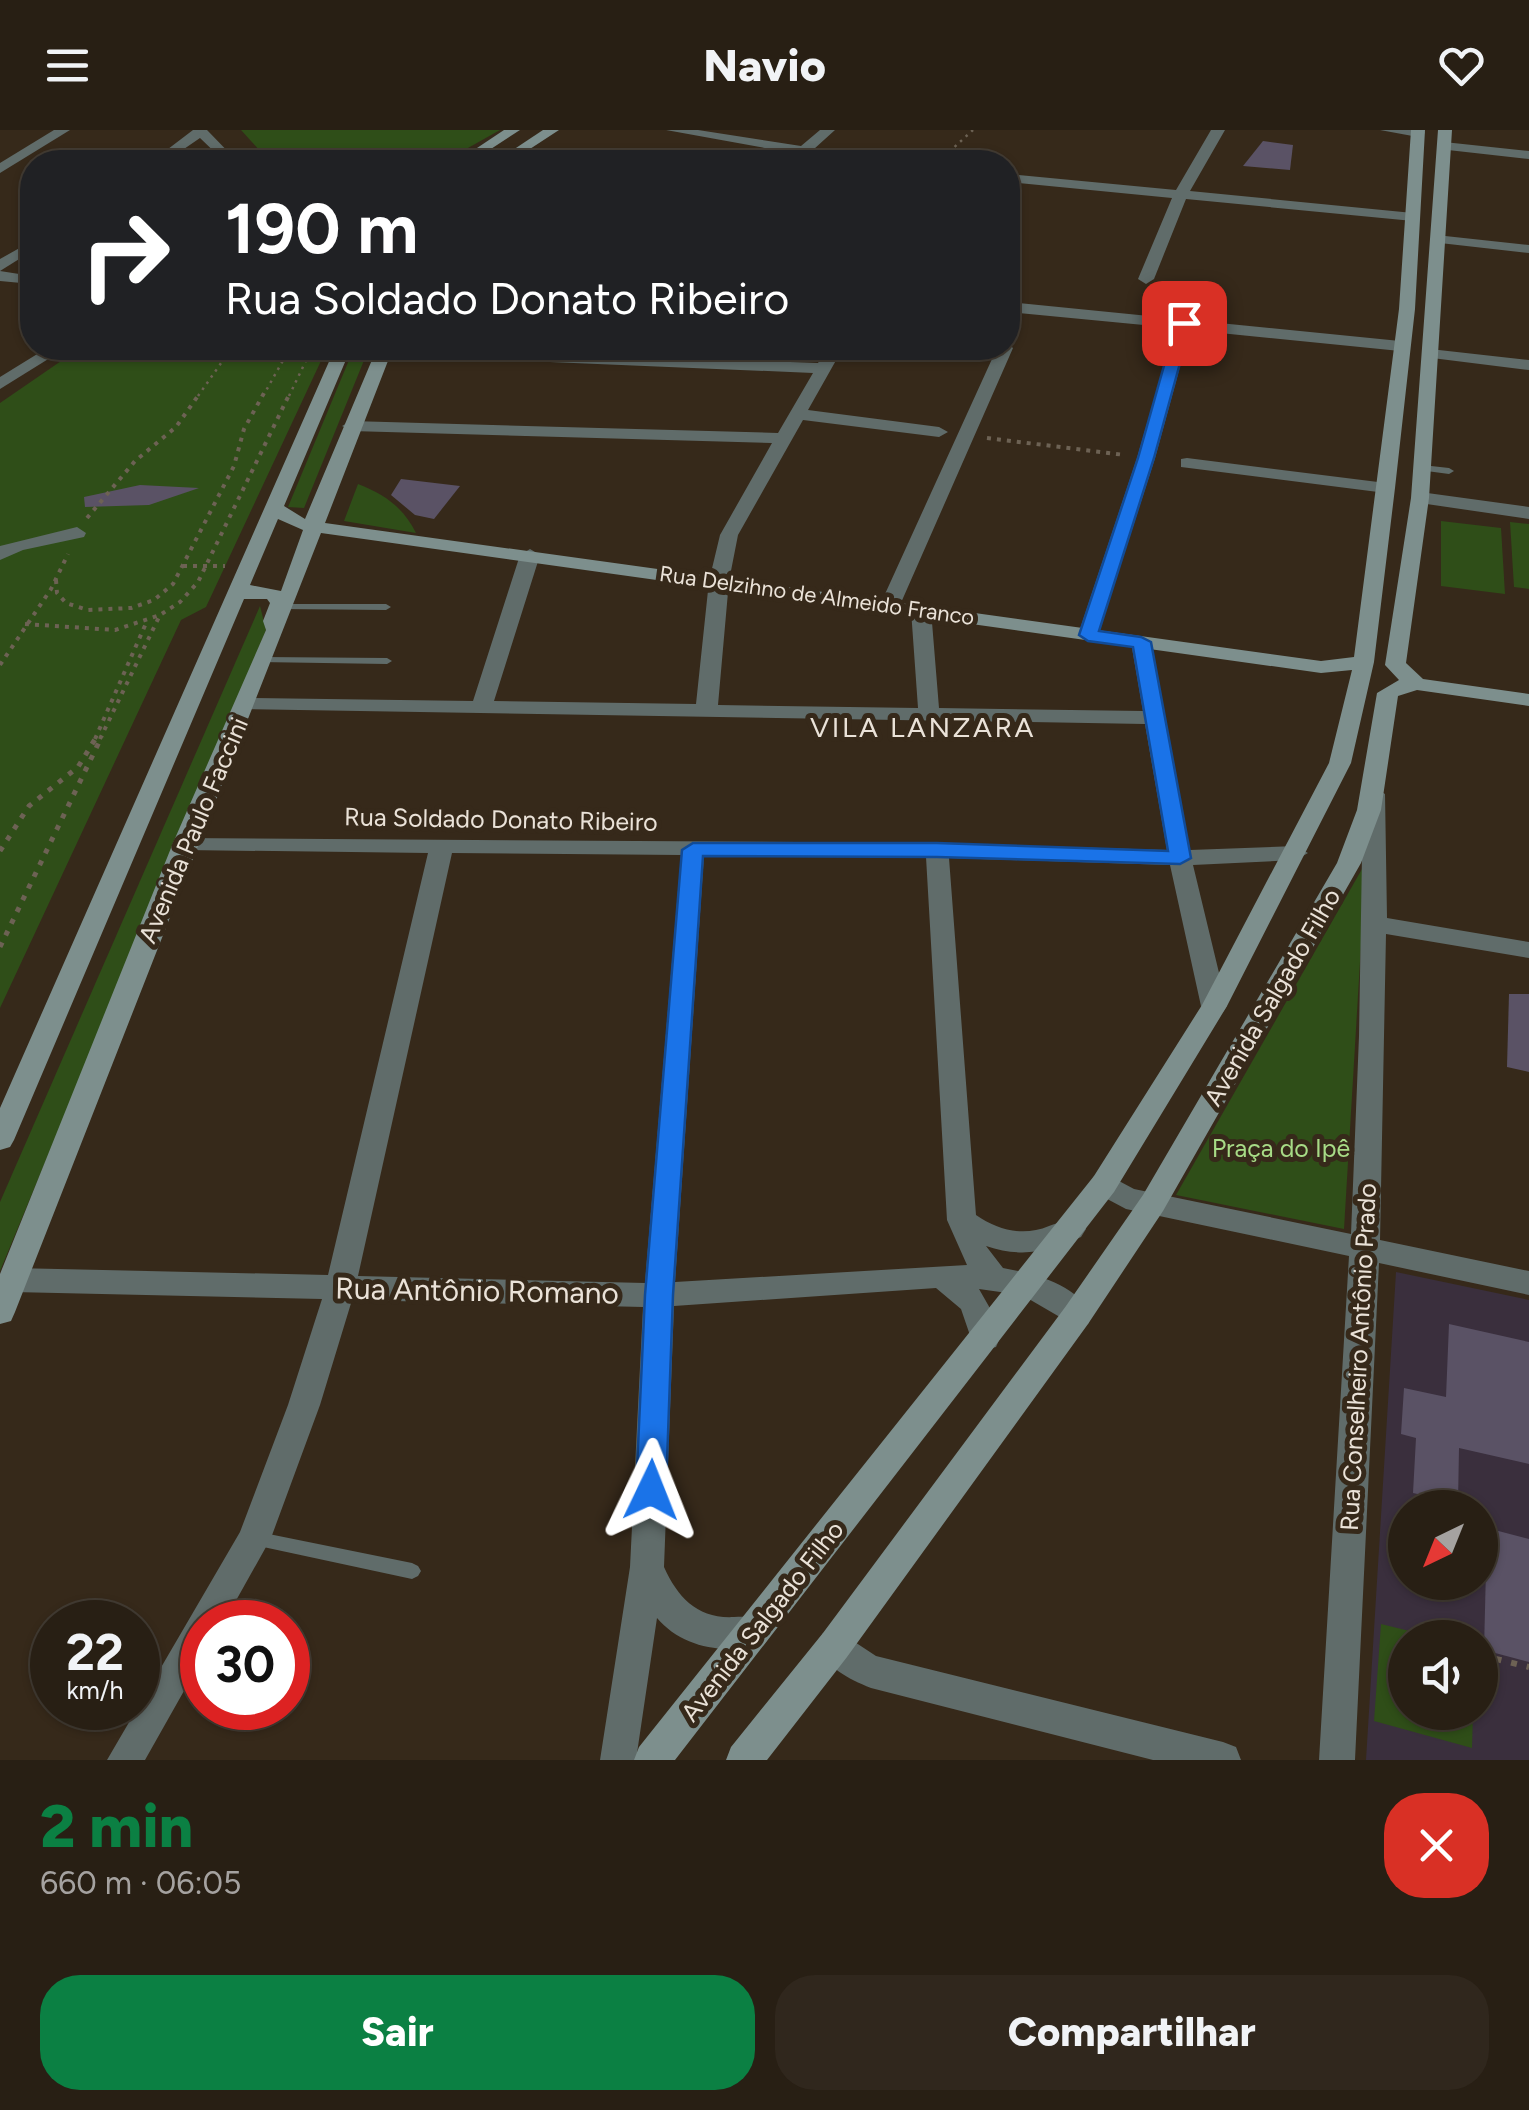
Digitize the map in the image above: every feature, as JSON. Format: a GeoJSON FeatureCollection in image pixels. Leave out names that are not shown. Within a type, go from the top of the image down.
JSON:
{"type":"FeatureCollection","features":[{"type":"Feature","properties":{"kind":"main road"},"geometry":{"type":"LineString","coordinates":[[482,150],[513,130]]}},
{"type":"Feature","properties":{"kind":"main road"},"geometry":{"type":"LineString","coordinates":[[521,150],[552,130]]}},
{"type":"Feature","properties":{"kind":"main road","name":"Avenida Salgado Filho"},"geometry":{"type":"LineString","coordinates":[[652,1760],[1104,1184],[1214,1006],[1296,854],[1340,762],[1364,662],[1386,488],[1418,132]]}},
{"type":"Feature","properties":{"kind":"main road"},"geometry":{"type":"LineString","coordinates":[[1444,138],[1420,498],[1395,665],[1417,684],[1529,700]]}},
{"type":"Feature","properties":{"kind":"main road"},"geometry":{"type":"LineString","coordinates":[[0,1140],[338,360]]}},
{"type":"Feature","properties":{"kind":"main road","name":"Avenida Paulo Faccini"},"geometry":{"type":"LineString","coordinates":[[0,1312],[185,843],[280,619],[312,527],[379,360]]}},
{"type":"Feature","properties":{"kind":"main road","name":"Rua Delzihno de Almeido Franco"},"geometry":{"type":"LineString","coordinates":[[274,508],[290,520],[312,527],[1321,668],[1364,662]]}},
{"type":"Feature","properties":{"kind":"main road"},"geometry":{"type":"LineString","coordinates":[[235,595],[267,592],[280,602],[272,623],[280,619]]}},
{"type":"Feature","properties":{"kind":"main road","name":"Rua Delzihno de Almeido Franco"},"geometry":{"type":"LineString","coordinates":[[1321,668],[1357,692]]}},
{"type":"Feature","properties":{"kind":"main road","name":"Avenida Salgado Filho"},"geometry":{"type":"LineString","coordinates":[[744,1760],[835,1645],[1077,1315],[1153,1203],[1349,863],[1369,810],[1388,694],[1399,686],[1417,684]]}},
{"type":"Feature","properties":{"kind":"street"},"geometry":{"type":"LineString","coordinates":[[29,150],[63,130]]}},
{"type":"Feature","properties":{"kind":"street"},"geometry":{"type":"LineString","coordinates":[[173,150],[200,130],[220,150]]}},
{"type":"Feature","properties":{"kind":"street"},"geometry":{"type":"LineString","coordinates":[[672,130],[789,150]]}},
{"type":"Feature","properties":{"kind":"street"},"geometry":{"type":"LineString","coordinates":[[803,150],[828,130]]}},
{"type":"Feature","properties":{"kind":"street"},"geometry":{"type":"LineString","coordinates":[[1146,279],[1180,194],[1218,130]]}},
{"type":"Feature","properties":{"kind":"street"},"geometry":{"type":"LineString","coordinates":[[1387,130],[1418,132]]}},
{"type":"Feature","properties":{"kind":"street"},"geometry":{"type":"LineString","coordinates":[[1444,138],[1529,155]]}},
{"type":"Feature","properties":{"kind":"street"},"geometry":{"type":"LineString","coordinates":[[1020,179],[1413,217]]}},
{"type":"Feature","properties":{"kind":"street"},"geometry":{"type":"LineString","coordinates":[[1436,239],[1529,249]]}},
{"type":"Feature","properties":{"kind":"street"},"geometry":{"type":"LineString","coordinates":[[1020,307],[1400,346]]}},
{"type":"Feature","properties":{"kind":"street"},"geometry":{"type":"LineString","coordinates":[[1088,635],[1146,458],[1184,323]]}},
{"type":"Feature","properties":{"kind":"street"},"geometry":{"type":"LineString","coordinates":[[1430,354],[1529,365]]}},
{"type":"Feature","properties":{"kind":"street"},"geometry":{"type":"LineString","coordinates":[[0,384],[39,360]]}},
{"type":"Feature","properties":{"kind":"street"},"geometry":{"type":"LineString","coordinates":[[638,360],[823,368]]}},
{"type":"Feature","properties":{"kind":"street"},"geometry":{"type":"LineString","coordinates":[[706,713],[718,581],[729,536],[828,360]]}},
{"type":"Feature","properties":{"kind":"street"},"geometry":{"type":"LineString","coordinates":[[890,605],[999,360]]}},
{"type":"Feature","properties":{"kind":"street"},"geometry":{"type":"LineString","coordinates":[[797,414],[939,432]]}},
{"type":"Feature","properties":{"kind":"street"},"geometry":{"type":"LineString","coordinates":[[351,426],[784,438]]}},
{"type":"Feature","properties":{"kind":"street"},"geometry":{"type":"LineString","coordinates":[[1187,463],[1386,488]]}},
{"type":"Feature","properties":{"kind":"street"},"geometry":{"type":"LineString","coordinates":[[1420,498],[1529,513]]}},
{"type":"Feature","properties":{"kind":"street"},"geometry":{"type":"LineString","coordinates":[[0,554],[17,544],[77,533]]}},
{"type":"Feature","properties":{"kind":"street"},"geometry":{"type":"LineString","coordinates":[[482,706],[530,555]]}},
{"type":"Feature","properties":{"kind":"street"},"geometry":{"type":"LineString","coordinates":[[921,610],[929,715]]}},
{"type":"Feature","properties":{"kind":"street"},"geometry":{"type":"LineString","coordinates":[[1141,642],[1180,858],[1214,1006]]}},
{"type":"Feature","properties":{"kind":"street"},"geometry":{"type":"LineString","coordinates":[[246,704],[1154,718]]}},
{"type":"Feature","properties":{"kind":"street","name":"Rua Conselheiro Antônio Prado"},"geometry":{"type":"LineString","coordinates":[[1338,1760],[1376,924],[1374,774]]}},
{"type":"Feature","properties":{"kind":"street","name":"Rua Soldado Donato Ribeiro"},"geometry":{"type":"LineString","coordinates":[[185,843],[937,850],[1180,858],[1296,854]]}},
{"type":"Feature","properties":{"kind":"street"},"geometry":{"type":"LineString","coordinates":[[218,1600],[254,1538],[304,1405],[340,1288],[442,845]]}},
{"type":"Feature","properties":{"kind":"street"},"geometry":{"type":"LineString","coordinates":[[618,1760],[648,1568],[659,1295],[693,850]]}},
{"type":"Feature","properties":{"kind":"street"},"geometry":{"type":"LineString","coordinates":[[937,850],[962,1220],[972,1250],[994,1278]]}},
{"type":"Feature","properties":{"kind":"street"},"geometry":{"type":"LineString","coordinates":[[1376,924],[1529,950]]}},
{"type":"Feature","properties":{"kind":"street"},"geometry":{"type":"LineString","coordinates":[[1104,1184],[1126,1198],[1364,1245],[1529,1283]]}},
{"type":"Feature","properties":{"kind":"street"},"geometry":{"type":"LineString","coordinates":[[962,1220],[1004,1244],[1041,1240],[1071,1229]]}},
{"type":"Feature","properties":{"kind":"street"},"geometry":{"type":"LineString","coordinates":[[940,1276],[960,1286],[974,1302],[983,1319],[985,1338]]}},
{"type":"Feature","properties":{"kind":"street","name":"Rua Antônio Romano"},"geometry":{"type":"LineString","coordinates":[[13,1280],[659,1295],[940,1276],[1027,1284],[1054,1296],[1077,1315]]}},
{"type":"Feature","properties":{"kind":"street"},"geometry":{"type":"LineString","coordinates":[[648,1568],[656,1592],[670,1611],[688,1624],[712,1634],[754,1631]]}},
{"type":"Feature","properties":{"kind":"street"},"geometry":{"type":"LineString","coordinates":[[835,1645],[850,1661],[871,1671],[1224,1760]]}},
{"type":"Feature","properties":{"kind":"street"},"geometry":{"type":"LineString","coordinates":[[125,1760],[180,1666]]}},
{"type":"Feature","properties":{"kind":"lane"},"geometry":{"type":"LineString","coordinates":[[1422,468],[1449,471]]}},
{"type":"Feature","properties":{"kind":"lane"},"geometry":{"type":"LineString","coordinates":[[280,619],[386,608]]}},
{"type":"Feature","properties":{"kind":"lane"},"geometry":{"type":"LineString","coordinates":[[263,660],[387,661]]}},
{"type":"Feature","properties":{"kind":"lane"},"geometry":{"type":"LineString","coordinates":[[254,1538],[412,1570]]}},
{"type":"Feature","properties":{"kind":"path"},"geometry":{"type":"LineString","coordinates":[[951,150],[972,130]]}},
{"type":"Feature","properties":{"kind":"path"},"geometry":{"type":"LineString","coordinates":[[0,665],[56,580],[77,533],[135,461],[176,427],[223,360]]}},
{"type":"Feature","properties":{"kind":"path"},"geometry":{"type":"LineString","coordinates":[[56,580],[57,593],[66,603],[88,610],[131,608],[154,600],[173,584],[234,466],[244,429],[283,360]]}},
{"type":"Feature","properties":{"kind":"path"},"geometry":{"type":"LineString","coordinates":[[25,624],[115,630],[146,621],[180,602],[206,566],[306,360]]}},
{"type":"Feature","properties":{"kind":"path"},"geometry":{"type":"LineString","coordinates":[[968,435],[1146,458]]}},
{"type":"Feature","properties":{"kind":"path"},"geometry":{"type":"LineString","coordinates":[[184,566],[246,565]]}},
{"type":"Feature","properties":{"kind":"path"},"geometry":{"type":"LineString","coordinates":[[154,600],[161,614]]}},
{"type":"Feature","properties":{"kind":"path"},"geometry":{"type":"LineString","coordinates":[[0,947],[161,614]]}},
{"type":"Feature","properties":{"kind":"path"},"geometry":{"type":"LineString","coordinates":[[0,851],[29,806],[78,767],[91,748],[146,621]]}},
{"type":"Feature","properties":{"kind":"path"},"geometry":{"type":"LineString","coordinates":[[1498,1659],[1529,1667]]}},
{"type":"Feature","properties":{"kind":"shaded area"},"geometry":{"type":"Polygon","coordinates":[[[1396,1272],[1529,1300],[1529,1760],[1366,1760],[1396,1272]]]}},
{"type":"Feature","properties":{"kind":"green space"},"geometry":{"type":"Polygon","coordinates":[[[241,130],[500,130],[464,150],[259,150],[241,130]]]}},
{"type":"Feature","properties":{"kind":"green space"},"geometry":{"type":"Polygon","coordinates":[[[63,360],[321,360],[206,607],[181,620],[0,1008],[0,403],[63,360]]]}},
{"type":"Feature","properties":{"kind":"green space"},"geometry":{"type":"Polygon","coordinates":[[[349,360],[364,360],[304,508],[288,507],[349,360]]]}},
{"type":"Feature","properties":{"kind":"green space"},"geometry":{"type":"Polygon","coordinates":[[[358,484],[392,502],[416,533],[344,521],[358,484]]]}},
{"type":"Feature","properties":{"kind":"green space"},"geometry":{"type":"Polygon","coordinates":[[[1441,521],[1501,528],[1505,594],[1441,586],[1441,521]]]}},
{"type":"Feature","properties":{"kind":"green space"},"geometry":{"type":"Polygon","coordinates":[[[1510,522],[1529,524],[1529,589],[1514,587],[1510,522]]]}},
{"type":"Feature","properties":{"kind":"green space"},"geometry":{"type":"Polygon","coordinates":[[[260,606],[266,630],[0,1271],[0,1202],[260,606]]]}},
{"type":"Feature","properties":{"kind":"green space","name":"Praça do Ipê"},"geometry":{"type":"Polygon","coordinates":[[[1366,862],[1344,1229],[1176,1195],[1366,862]]]}},
{"type":"Feature","properties":{"kind":"green space"},"geometry":{"type":"Polygon","coordinates":[[[1381,1624],[1388,1626],[1388,1725],[1374,1721],[1381,1624]]]}},
{"type":"Feature","properties":{"kind":"green space"},"geometry":{"type":"Polygon","coordinates":[[[1407,1730],[1473,1730],[1472,1748],[1407,1730]]]}},
{"type":"Feature","properties":{"kind":"building"},"geometry":{"type":"Polygon","coordinates":[[[1263,141],[1293,145],[1290,170],[1243,166],[1263,141]]]}},
{"type":"Feature","properties":{"kind":"building"},"geometry":{"type":"Polygon","coordinates":[[[401,479],[460,486],[434,519],[415,515],[391,495],[401,479]]]}},
{"type":"Feature","properties":{"kind":"building"},"geometry":{"type":"Polygon","coordinates":[[[140,485],[199,488],[149,505],[85,507],[84,497],[140,485]]]}},
{"type":"Feature","properties":{"kind":"building"},"geometry":{"type":"Polygon","coordinates":[[[1509,994],[1529,994],[1529,1072],[1507,1067],[1509,994]]]}},
{"type":"Feature","properties":{"kind":"building"},"geometry":{"type":"Polygon","coordinates":[[[1449,1324],[1529,1342],[1529,1464],[1459,1448],[1458,1490],[1413,1490],[1416,1438],[1401,1434],[1404,1388],[1446,1397],[1449,1324]]]}},
{"type":"Feature","properties":{"kind":"building"},"geometry":{"type":"Polygon","coordinates":[[[1498,1531],[1529,1539],[1529,1662],[1498,1654],[1498,1620],[1485,1620],[1485,1600],[1498,1600],[1498,1531]]]}},
{"type":"Feature","properties":{"kind":"district","name":"VILA LANZARA"},"geometry":{"type":"Point","coordinates":[923,727]}},
{"type":"Feature","properties":{"kind":"route"},"geometry":{"type":"LineString","coordinates":[[651,1490],[659,1295],[693,850],[937,850],[1180,858],[1141,642],[1088,635],[1146,458],[1184,323]]}}]}
